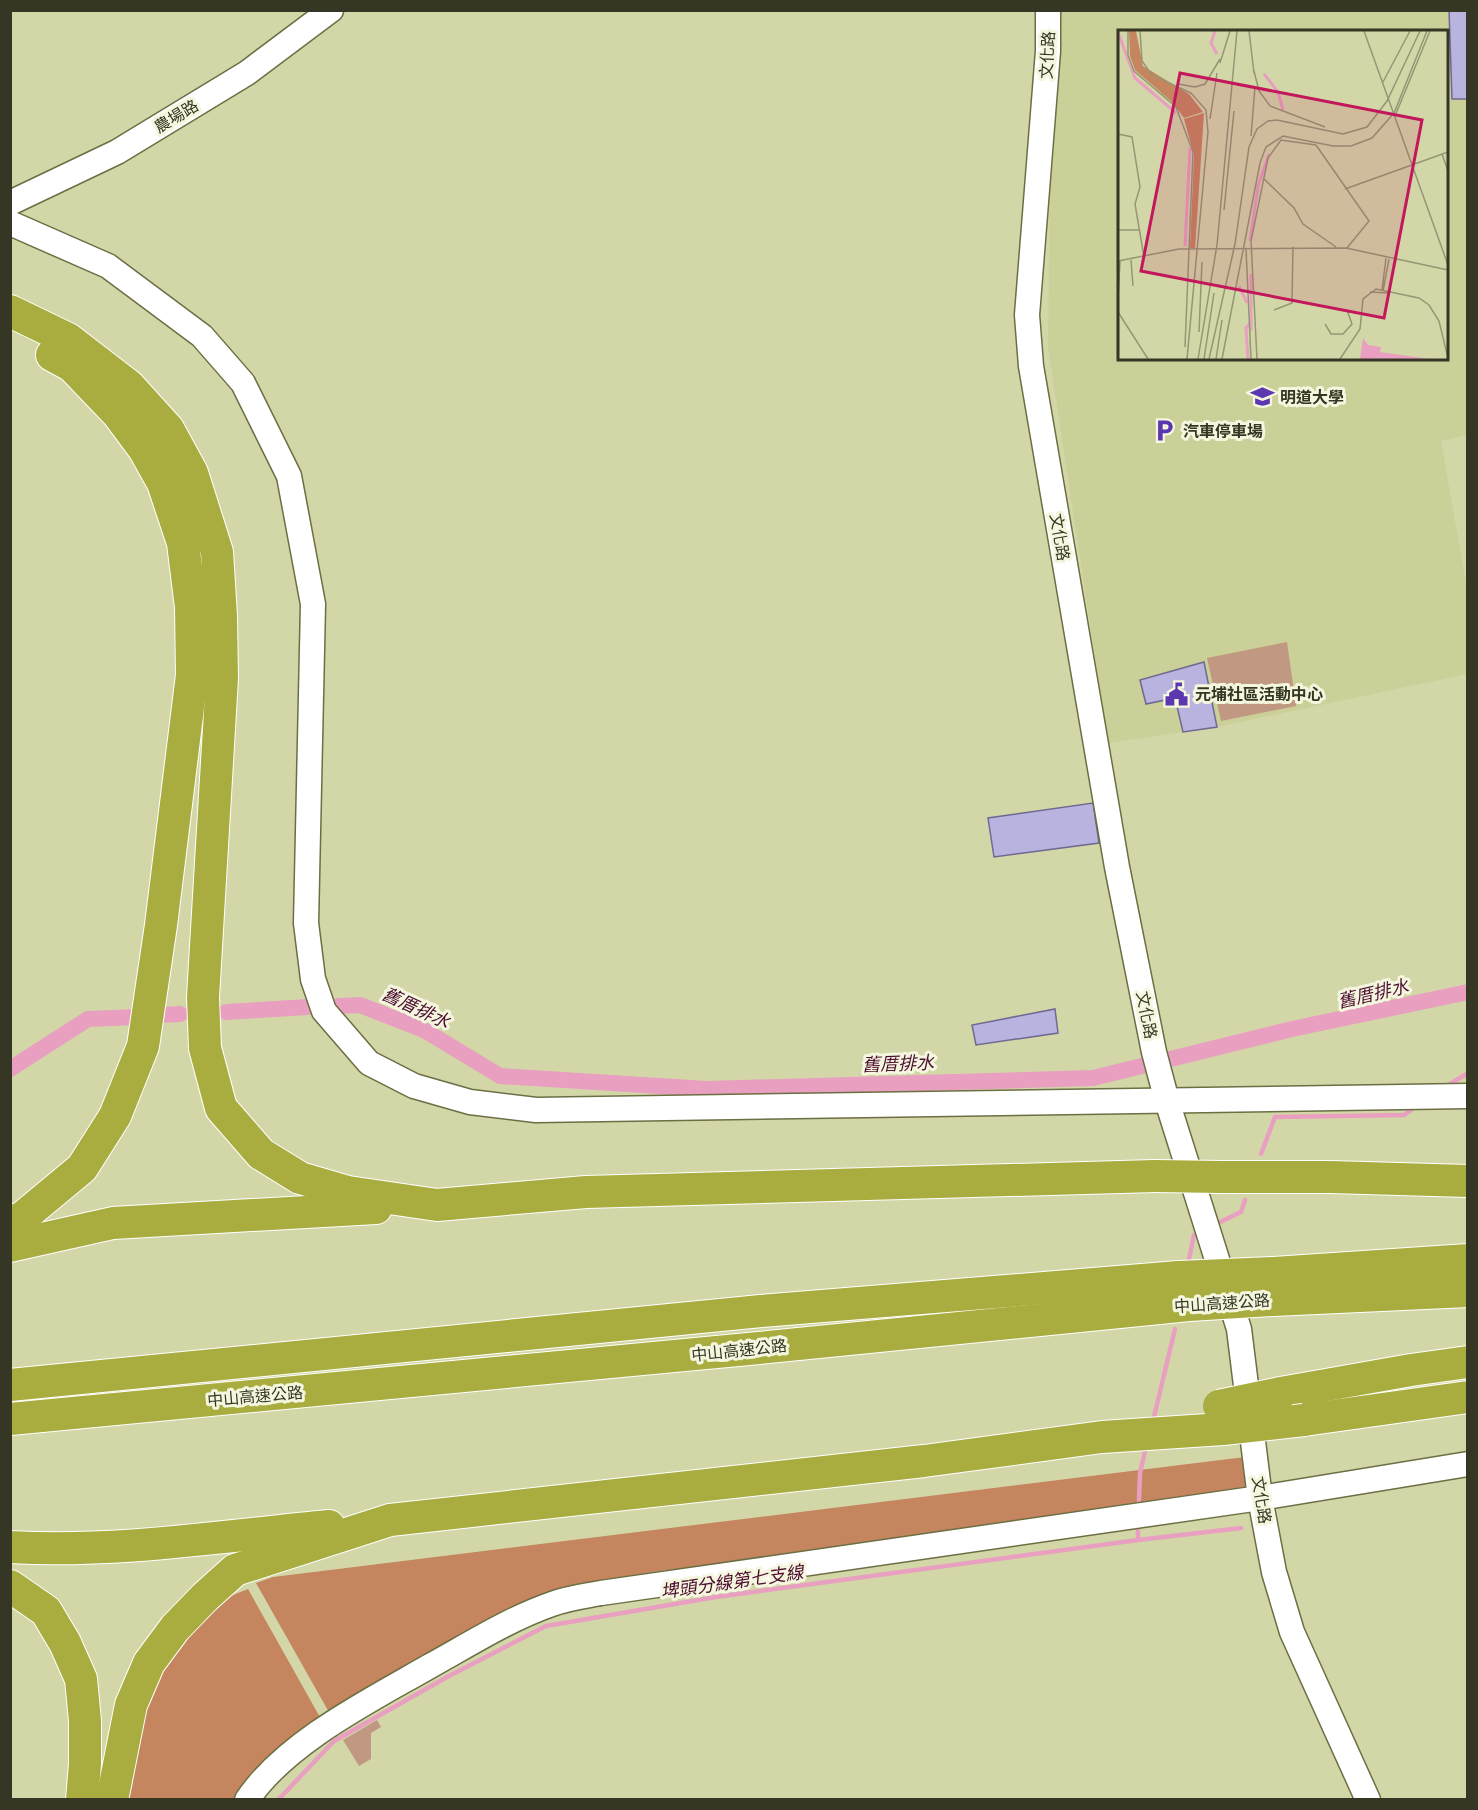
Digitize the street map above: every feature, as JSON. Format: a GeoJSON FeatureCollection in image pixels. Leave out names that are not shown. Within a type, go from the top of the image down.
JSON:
{"type":"FeatureCollection","features":[{"type":"Feature","properties":{"kind":"highway"},"geometry":{"type":"LineString","coordinates":[[10,311],[68,339],[129,386],[168,429],[192,473],[217,552],[222,678],[203,997],[205,1048],[221,1108],[261,1154],[300,1178],[348,1192],[437,1205]]}},
{"type":"Feature","properties":{"kind":"highway"},"geometry":{"type":"LineString","coordinates":[[10,335],[72,366],[118,414],[144,449],[163,483],[183,543],[191,607],[192,675],[161,925],[142,1046],[115,1116],[82,1168],[23,1218],[10,1223]]}},
{"type":"Feature","properties":{"kind":"highway"},"geometry":{"type":"LineString","coordinates":[[1330,1177],[1467,1171]]}},
{"type":"Feature","properties":{"kind":"highway"},"geometry":{"type":"LineString","coordinates":[[10,1246],[112,1223],[437,1205],[586,1192],[1155,1176],[1330,1177],[1467,1182]]}},
{"type":"Feature","properties":{"kind":"highway","name":"中山高速公路"},"geometry":{"type":"LineString","coordinates":[[1273,1287],[1467,1260]]}},
{"type":"Feature","properties":{"kind":"highway","name":"中山高速公路"},"geometry":{"type":"LineString","coordinates":[[10,1385],[760,1311],[1273,1287],[1467,1291]]}},
{"type":"Feature","properties":{"kind":"highway","name":"中山高速公路"},"geometry":{"type":"LineString","coordinates":[[10,1419],[759,1348],[1184,1291]]}},
{"type":"Feature","properties":{"kind":"highway"},"geometry":{"type":"LineString","coordinates":[[1221,1418],[1281,1393],[1467,1362]]}},
{"type":"Feature","properties":{"kind":"highway"},"geometry":{"type":"LineString","coordinates":[[10,1547],[54,1549],[163,1544],[924,1461],[1221,1418],[1304,1420],[1467,1397]]}},
{"type":"Feature","properties":{"kind":"highway"},"geometry":{"type":"LineString","coordinates":[[112,1800],[130,1705],[149,1663],[176,1628],[205,1597],[235,1570],[390,1520]]}},
{"type":"Feature","properties":{"kind":"highway"},"geometry":{"type":"LineString","coordinates":[[10,1586],[46,1611],[65,1643],[81,1679],[85,1732],[82,1800]]}},
{"type":"Feature","properties":{"kind":"street","name":"農場路"},"geometry":{"type":"LineString","coordinates":[[10,203],[117,152],[137,140],[247,73],[331,10]]}},
{"type":"Feature","properties":{"kind":"street","name":"文化路"},"geometry":{"type":"LineString","coordinates":[[1048,10],[1048,51],[1027,315],[1031,366],[1118,867],[1155,1058],[1239,1329],[1260,1498],[1274,1572],[1292,1632],[1368,1800]]}},
{"type":"Feature","properties":{"kind":"street"},"geometry":{"type":"LineString","coordinates":[[10,223],[108,266],[202,336],[243,383],[289,476],[313,604],[306,923],[313,979],[324,1011],[369,1063],[414,1086],[470,1102],[536,1110],[1165,1093],[1467,1096]]}},
{"type":"Feature","properties":{"kind":"street"},"geometry":{"type":"LineString","coordinates":[[247,1800],[255,1788],[290,1755],[330,1725],[501,1626],[553,1603],[625,1589],[1260,1498],[1467,1464]]}},
{"type":"Feature","properties":{"kind":"shaded area","name":"明道大學"},"geometry":{"type":"Polygon","coordinates":[[[1055,11],[1467,11],[1467,435],[1441,441],[1467,589],[1467,674],[1217,727],[1108,743],[1048,347],[1055,11]]]}},
{"type":"Feature","properties":{"kind":"shaded area"},"geometry":{"type":"Polygon","coordinates":[[[1287,642],[1296,706],[1221,721],[1207,658],[1287,642]]]}},
{"type":"Feature","properties":{"kind":"shaded area"},"geometry":{"type":"Polygon","coordinates":[[[1245,1457],[1250,1490],[903,1543],[652,1572],[573,1590],[330,1714],[256,1583],[273,1577],[1245,1457]]]}},
{"type":"Feature","properties":{"kind":"shaded area"},"geometry":{"type":"Polygon","coordinates":[[[248,1589],[321,1719],[240,1799],[125,1800],[139,1717],[160,1667],[192,1625],[233,1595],[248,1589]]]}},
{"type":"Feature","properties":{"kind":"shaded area"},"geometry":{"type":"Polygon","coordinates":[[[377,1720],[381,1727],[371,1733],[371,1759],[359,1766],[343,1740],[377,1720]]]}},
{"type":"Feature","properties":{"kind":"building"},"geometry":{"type":"Polygon","coordinates":[[[1449,10],[1468,10],[1468,99],[1452,99],[1449,10]]]}},
{"type":"Feature","properties":{"kind":"building","name":"元埔社區活動中心"},"geometry":{"type":"Polygon","coordinates":[[[1204,662],[1217,727],[1183,732],[1175,698],[1146,704],[1140,680],[1204,662]]]}},
{"type":"Feature","properties":{"kind":"building"},"geometry":{"type":"Polygon","coordinates":[[[1093,803],[1099,843],[994,857],[988,818],[1093,803]]]}},
{"type":"Feature","properties":{"kind":"building"},"geometry":{"type":"Polygon","coordinates":[[[1055,1009],[1058,1033],[976,1045],[972,1025],[1055,1009]]]}},
{"type":"Feature","properties":{"kind":"waterway","name":"舊厝排水"},"geometry":{"type":"LineString","coordinates":[[338,1006],[360,1005],[424,1030],[500,1076],[707,1089],[1093,1078],[1292,1029],[1468,992]]}},
{"type":"Feature","properties":{"kind":"waterway","name":"舊厝排水"},"geometry":{"type":"LineString","coordinates":[[226,1012],[308,1007]]}},
{"type":"Feature","properties":{"kind":"waterway","name":"舊厝排水"},"geometry":{"type":"LineString","coordinates":[[158,1015],[180,1014]]}},
{"type":"Feature","properties":{"kind":"waterway","name":"舊厝排水"},"geometry":{"type":"LineString","coordinates":[[10,1069],[88,1019],[136,1017]]}},
{"type":"Feature","properties":{"kind":"waterway"},"geometry":{"type":"LineString","coordinates":[[1450,1084],[1468,1073]]}},
{"type":"Feature","properties":{"kind":"waterway"},"geometry":{"type":"LineString","coordinates":[[1261,1154],[1275,1117],[1404,1115],[1411,1110]]}},
{"type":"Feature","properties":{"kind":"waterway"},"geometry":{"type":"LineString","coordinates":[[1220,1222],[1241,1212],[1245,1200]]}},
{"type":"Feature","properties":{"kind":"waterway"},"geometry":{"type":"LineString","coordinates":[[1188,1264],[1194,1235]]}},
{"type":"Feature","properties":{"kind":"waterway"},"geometry":{"type":"LineString","coordinates":[[1154,1417],[1175,1329]]}},
{"type":"Feature","properties":{"kind":"waterway"},"geometry":{"type":"LineString","coordinates":[[1139,1500],[1140,1473],[1145,1451]]}},
{"type":"Feature","properties":{"kind":"waterway","name":"埤頭分線第七支線"},"geometry":{"type":"LineString","coordinates":[[278,1800],[334,1741],[449,1676],[546,1626],[716,1597],[1241,1528]]}},
{"type":"Feature","properties":{"kind":"waterway"},"geometry":{"type":"LineString","coordinates":[[1138,1530],[1138,1540]]}},
{"type":"Feature","properties":{"kind":"place","name":"明道大學"},"geometry":{"type":"Point","coordinates":[1262,397]}},
{"type":"Feature","properties":{"kind":"place","name":"汽車停車場"},"geometry":{"type":"Point","coordinates":[1165,431]}},
{"type":"Feature","properties":{"kind":"place","name":"元埔社區活動中心"},"geometry":{"type":"Point","coordinates":[1177,694]}}]}
